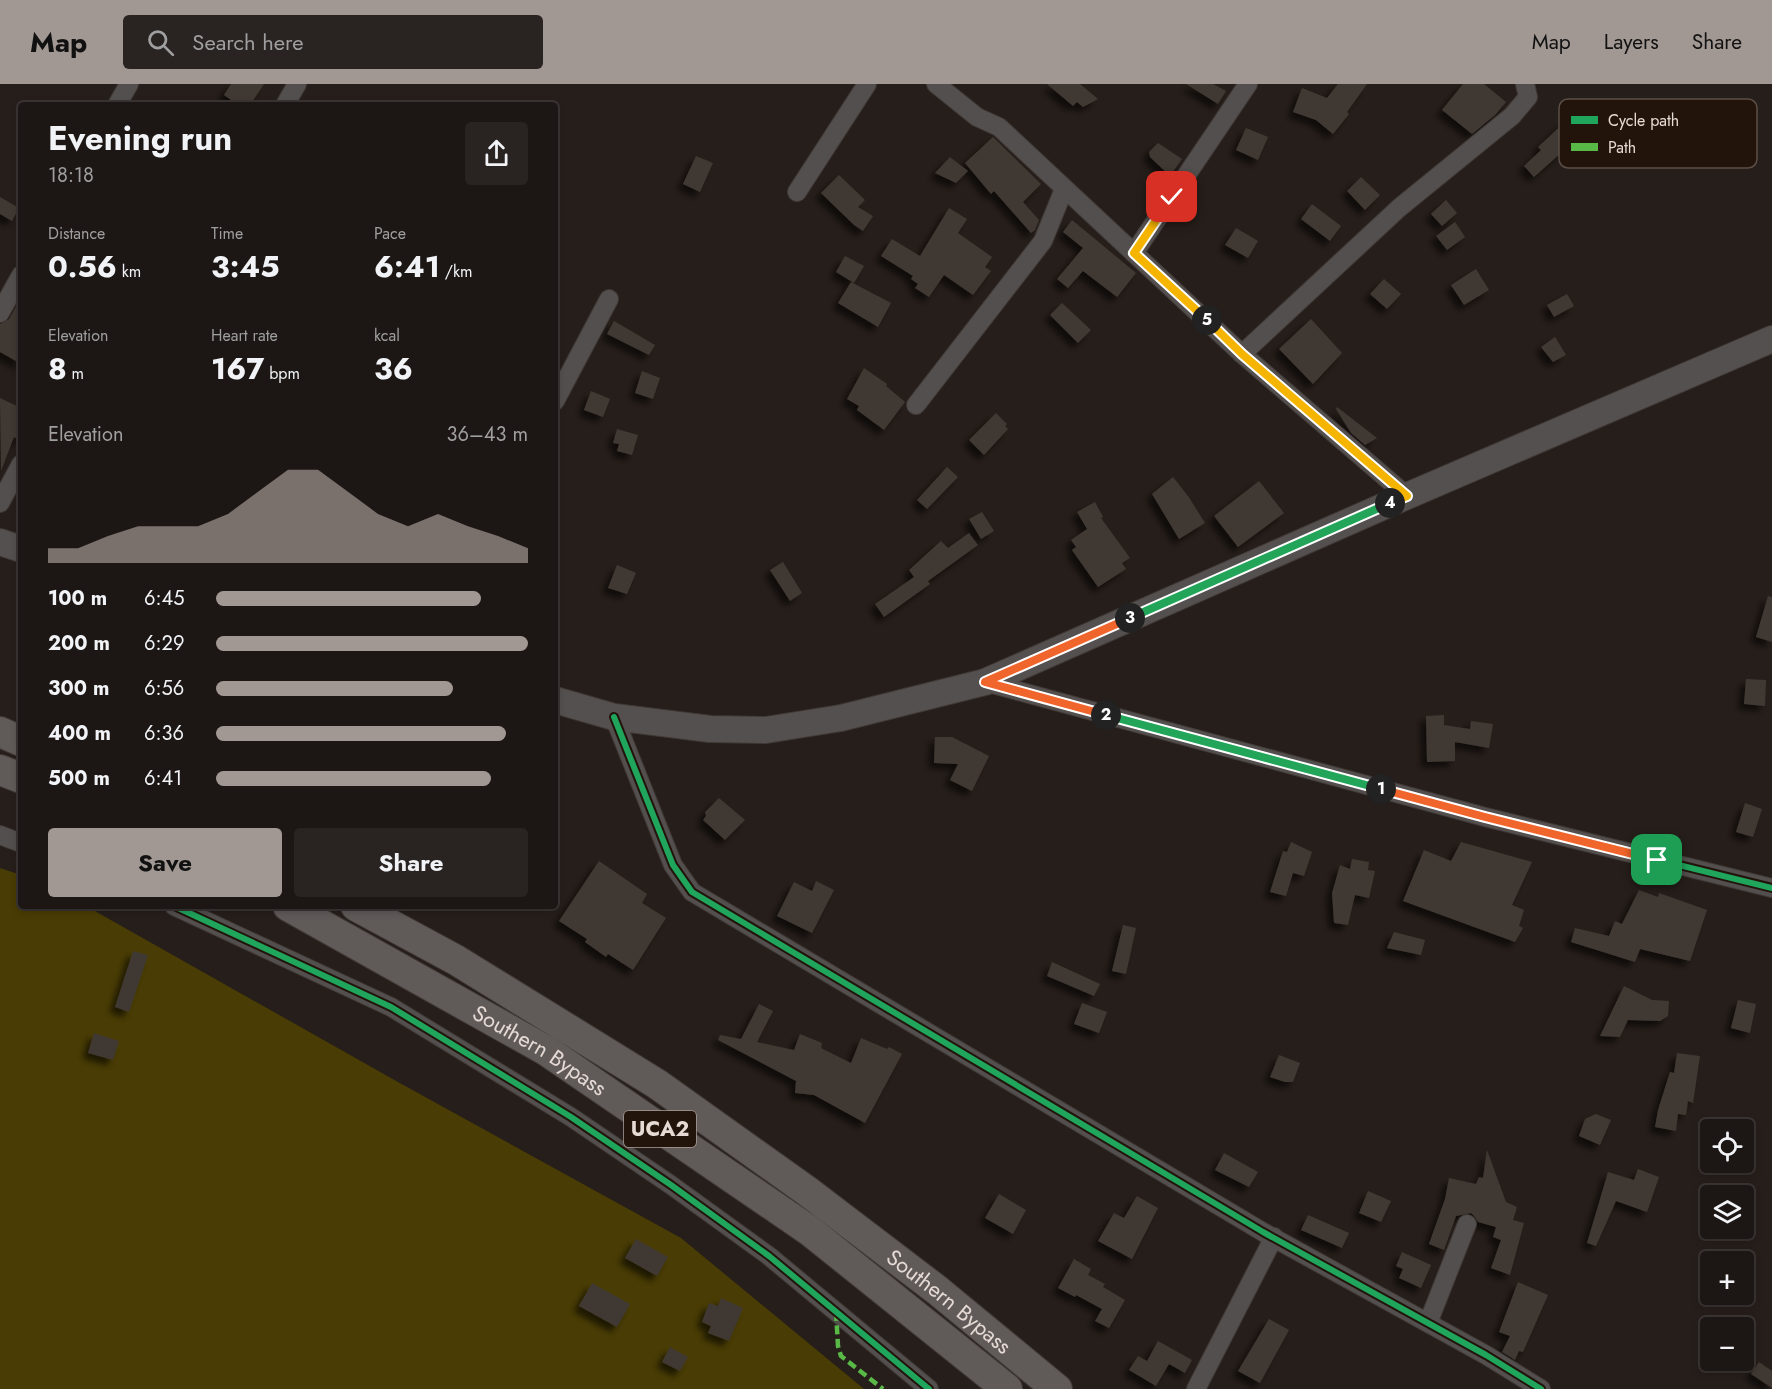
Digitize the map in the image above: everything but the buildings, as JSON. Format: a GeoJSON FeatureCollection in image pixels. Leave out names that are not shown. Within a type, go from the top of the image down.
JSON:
{"type":"FeatureCollection","features":[{"type":"Feature","properties":{"kind":"highway"},"geometry":{"type":"LineString","coordinates":[[0,732],[18,740]]}},
{"type":"Feature","properties":{"kind":"highway"},"geometry":{"type":"LineString","coordinates":[[0,770],[18,777]]}},
{"type":"Feature","properties":{"kind":"highway","name":"Southern Bypass"},"geometry":{"type":"LineString","coordinates":[[293,909],[547,1050],[810,1231],[1007,1389]]}},
{"type":"Feature","properties":{"kind":"highway","name":"Southern Bypass"},"geometry":{"type":"LineString","coordinates":[[362,909],[456,960],[657,1084],[807,1191],[937,1290],[1057,1389]]}},
{"type":"Feature","properties":{"kind":"main road"},"geometry":{"type":"LineString","coordinates":[[558,701],[614,717],[710,729],[766,730],[841,718],[985,682],[1407,496],[1772,339]]}},
{"type":"Feature","properties":{"kind":"main road"},"geometry":{"type":"LineString","coordinates":[[0,542],[18,548]]}},
{"type":"Feature","properties":{"kind":"street"},"geometry":{"type":"LineString","coordinates":[[119,102],[129,84]]}},
{"type":"Feature","properties":{"kind":"street"},"geometry":{"type":"LineString","coordinates":[[287,102],[297,84]]}},
{"type":"Feature","properties":{"kind":"street"},"geometry":{"type":"LineString","coordinates":[[797,192],[867,84]]}},
{"type":"Feature","properties":{"kind":"street"},"geometry":{"type":"LineString","coordinates":[[936,84],[977,117],[999,127],[1242,354],[1407,496]]}},
{"type":"Feature","properties":{"kind":"street"},"geometry":{"type":"LineString","coordinates":[[1134,253],[1248,84]]}},
{"type":"Feature","properties":{"kind":"street"},"geometry":{"type":"LineString","coordinates":[[1242,354],[1399,208],[1512,116],[1528,97],[1525,84]]}},
{"type":"Feature","properties":{"kind":"street"},"geometry":{"type":"LineString","coordinates":[[916,405],[1043,241],[1064,189]]}},
{"type":"Feature","properties":{"kind":"street"},"geometry":{"type":"LineString","coordinates":[[0,313],[18,280]]}},
{"type":"Feature","properties":{"kind":"street"},"geometry":{"type":"LineString","coordinates":[[558,395],[609,299]]}},
{"type":"Feature","properties":{"kind":"street"},"geometry":{"type":"LineString","coordinates":[[0,503],[18,470]]}},
{"type":"Feature","properties":{"kind":"street"},"geometry":{"type":"LineString","coordinates":[[985,682],[1485,817],[1772,888]]}},
{"type":"Feature","properties":{"kind":"street"},"geometry":{"type":"LineString","coordinates":[[614,717],[673,866],[692,892],[1274,1237],[1486,1355],[1541,1389]]}},
{"type":"Feature","properties":{"kind":"street"},"geometry":{"type":"LineString","coordinates":[[0,835],[18,842]]}},
{"type":"Feature","properties":{"kind":"street"},"geometry":{"type":"LineString","coordinates":[[180,909],[391,1007],[571,1117],[671,1185],[769,1256],[929,1389]]}},
{"type":"Feature","properties":{"kind":"street"},"geometry":{"type":"LineString","coordinates":[[1428,1323],[1467,1224]]}},
{"type":"Feature","properties":{"kind":"street"},"geometry":{"type":"LineString","coordinates":[[1196,1389],[1274,1237]]}},
{"type":"Feature","properties":{"kind":"shaded area"},"geometry":{"type":"Polygon","coordinates":[[[0,868],[18,874],[18,909],[91,909],[681,1238],[864,1389],[0,1389],[0,868]]]}},
{"type":"Feature","properties":{"kind":"marked path"},"geometry":{"type":"LineString","coordinates":[[836,1312],[838,1346],[841,1356],[883,1389]]}},
{"type":"Feature","properties":{"kind":"cycle path"},"geometry":{"type":"LineString","coordinates":[[985,682],[1485,817],[1772,888]]}},
{"type":"Feature","properties":{"kind":"cycle path"},"geometry":{"type":"LineString","coordinates":[[614,717],[673,865],[692,892],[1263,1232],[1486,1355],[1541,1389]]}},
{"type":"Feature","properties":{"kind":"cycle path"},"geometry":{"type":"LineString","coordinates":[[180,909],[391,1007],[571,1117],[671,1185],[769,1256],[929,1389]]}},
{"type":"Feature","properties":{"kind":"route"},"geometry":{"type":"LineString","coordinates":[[1172,197],[1134,253],[1242,354],[1407,496],[985,682],[1485,817],[1657,860]]}}]}
